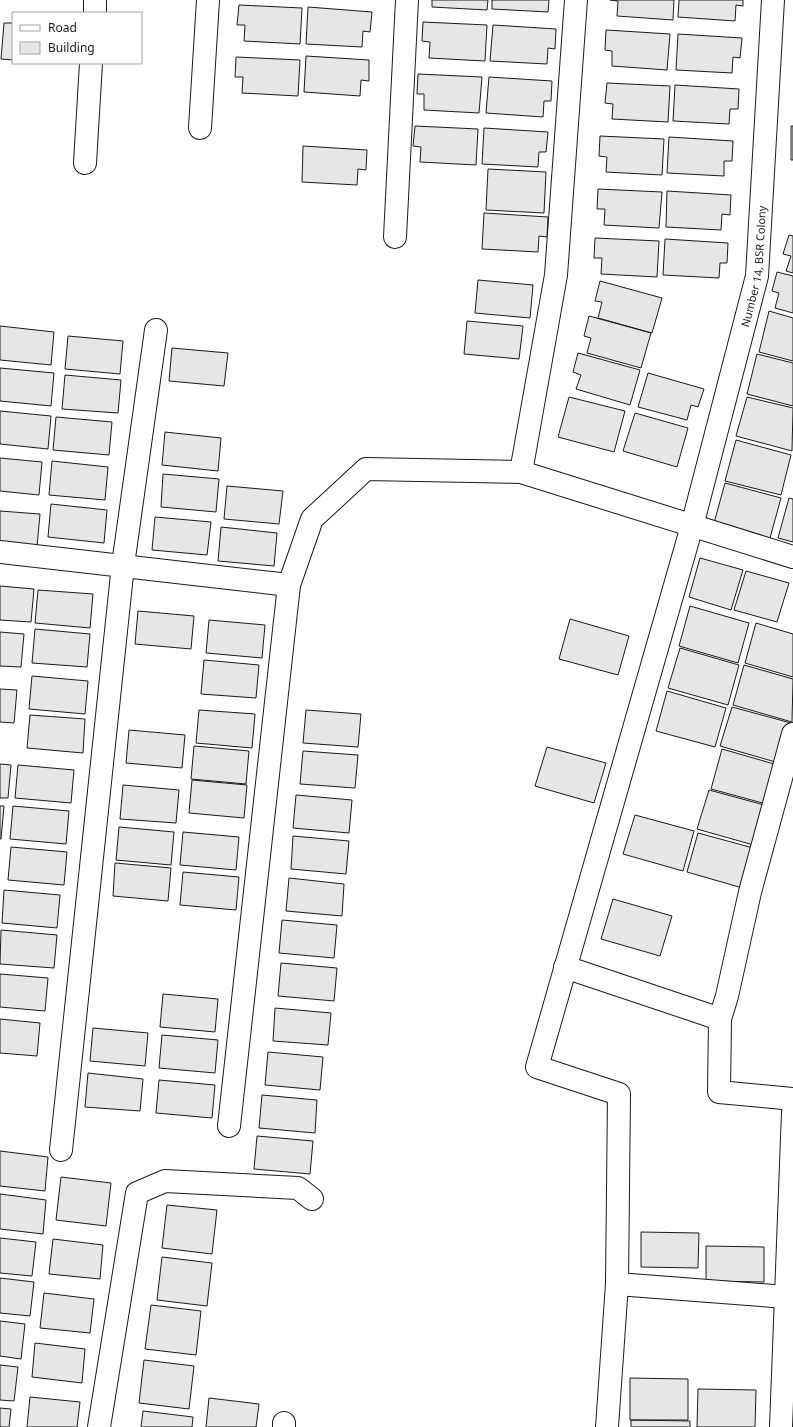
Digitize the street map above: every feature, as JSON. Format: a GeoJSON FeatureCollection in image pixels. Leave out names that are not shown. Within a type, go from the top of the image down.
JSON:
{"type":"FeatureCollection","features":[{"type":"Feature","properties":{"kind":"street"},"geometry":{"type":"LineString","coordinates":[[95,12],[96,0]]}},
{"type":"Feature","properties":{"kind":"street"},"geometry":{"type":"LineString","coordinates":[[200,128],[208,0]]}},
{"type":"Feature","properties":{"kind":"street"},"geometry":{"type":"LineString","coordinates":[[395,237],[407,0]]}},
{"type":"Feature","properties":{"kind":"street"},"geometry":{"type":"LineString","coordinates":[[510,472],[556,275],[576,0]]}},
{"type":"Feature","properties":{"kind":"street","name":"Number 14, BSR Colony"},"geometry":{"type":"LineString","coordinates":[[617,1284],[619,1094],[537,1067],[692,526],[757,276],[773,0]]}},
{"type":"Feature","properties":{"kind":"street"},"geometry":{"type":"LineString","coordinates":[[85,163],[91,64]]}},
{"type":"Feature","properties":{"kind":"street"},"geometry":{"type":"LineString","coordinates":[[61,1150],[123,565],[156,330]]}},
{"type":"Feature","properties":{"kind":"street"},"geometry":{"type":"LineString","coordinates":[[228,1126],[289,586],[312,519],[366,469],[510,472],[793,557]]}},
{"type":"Feature","properties":{"kind":"street"},"geometry":{"type":"LineString","coordinates":[[0,552],[123,565],[289,586]]}},
{"type":"Feature","properties":{"kind":"street"},"geometry":{"type":"LineString","coordinates":[[793,734],[750,892],[727,996],[720,1019],[719,1092],[793,1099]]}},
{"type":"Feature","properties":{"kind":"street"},"geometry":{"type":"LineString","coordinates":[[565,966],[720,1019]]}},
{"type":"Feature","properties":{"kind":"street"},"geometry":{"type":"LineString","coordinates":[[781,1427],[793,1112]]}},
{"type":"Feature","properties":{"kind":"street"},"geometry":{"type":"LineString","coordinates":[[99,1427],[137,1192],[165,1181],[298,1188],[312,1200]]}},
{"type":"Feature","properties":{"kind":"street"},"geometry":{"type":"LineString","coordinates":[[607,1427],[617,1284],[786,1297]]}},
{"type":"Feature","properties":{"kind":"building"},"geometry":{"type":"Polygon","coordinates":[[[432,0],[488,0],[487,10],[432,7],[432,0]]]}},
{"type":"Feature","properties":{"kind":"building"},"geometry":{"type":"Polygon","coordinates":[[[492,0],[549,0],[548,12],[492,9],[492,0]]]}},
{"type":"Feature","properties":{"kind":"building"},"geometry":{"type":"Polygon","coordinates":[[[610,0],[674,0],[673,20],[617,16],[618,1],[610,0]]]}},
{"type":"Feature","properties":{"kind":"building"},"geometry":{"type":"Polygon","coordinates":[[[679,0],[743,0],[743,6],[736,5],[735,21],[678,17],[679,0]]]}},
{"type":"Feature","properties":{"kind":"building"},"geometry":{"type":"Polygon","coordinates":[[[239,5],[302,8],[300,44],[244,41],[245,25],[237,25],[239,5]]]}},
{"type":"Feature","properties":{"kind":"building"},"geometry":{"type":"Polygon","coordinates":[[[308,7],[372,12],[370,32],[363,31],[362,47],[306,44],[308,7]]]}},
{"type":"Feature","properties":{"kind":"building"},"geometry":{"type":"Polygon","coordinates":[[[423,22],[487,25],[485,61],[429,58],[430,42],[422,41],[423,22]]]}},
{"type":"Feature","properties":{"kind":"building"},"geometry":{"type":"Polygon","coordinates":[[[4,23],[12,23],[12,60],[1,59],[4,23]]]}},
{"type":"Feature","properties":{"kind":"building"},"geometry":{"type":"Polygon","coordinates":[[[493,25],[556,29],[555,49],[548,48],[547,64],[490,61],[493,25]]]}},
{"type":"Feature","properties":{"kind":"building"},"geometry":{"type":"Polygon","coordinates":[[[606,30],[670,34],[667,70],[612,66],[612,51],[605,50],[606,30]]]}},
{"type":"Feature","properties":{"kind":"building"},"geometry":{"type":"Polygon","coordinates":[[[678,34],[742,38],[740,58],[733,57],[732,73],[676,70],[678,34]]]}},
{"type":"Feature","properties":{"kind":"building"},"geometry":{"type":"Polygon","coordinates":[[[306,56],[369,60],[369,81],[361,80],[360,96],[304,92],[306,56]]]}},
{"type":"Feature","properties":{"kind":"building"},"geometry":{"type":"Polygon","coordinates":[[[236,57],[300,60],[298,96],[242,93],[243,77],[235,77],[236,57]]]}},
{"type":"Feature","properties":{"kind":"building"},"geometry":{"type":"Polygon","coordinates":[[[418,74],[482,77],[479,113],[424,110],[424,94],[417,94],[418,74]]]}},
{"type":"Feature","properties":{"kind":"building"},"geometry":{"type":"Polygon","coordinates":[[[489,77],[552,81],[551,101],[544,101],[543,117],[486,113],[489,77]]]}},
{"type":"Feature","properties":{"kind":"building"},"geometry":{"type":"Polygon","coordinates":[[[607,83],[670,86],[668,122],[612,119],[613,104],[605,103],[607,83]]]}},
{"type":"Feature","properties":{"kind":"building"},"geometry":{"type":"Polygon","coordinates":[[[675,85],[739,89],[738,109],[730,109],[729,124],[673,121],[675,85]]]}},
{"type":"Feature","properties":{"kind":"building"},"geometry":{"type":"Polygon","coordinates":[[[415,126],[478,129],[476,165],[420,162],[421,147],[413,146],[415,126]]]}},
{"type":"Feature","properties":{"kind":"building"},"geometry":{"type":"Polygon","coordinates":[[[791,126],[793,126],[793,160],[791,160],[791,126]]]}},
{"type":"Feature","properties":{"kind":"building"},"geometry":{"type":"Polygon","coordinates":[[[484,128],[548,132],[546,152],[539,152],[538,167],[482,164],[484,128]]]}},
{"type":"Feature","properties":{"kind":"building"},"geometry":{"type":"Polygon","coordinates":[[[600,136],[664,139],[662,175],[606,172],[607,157],[599,156],[600,136]]]}},
{"type":"Feature","properties":{"kind":"building"},"geometry":{"type":"Polygon","coordinates":[[[669,137],[733,141],[732,161],[724,161],[724,176],[667,173],[669,137]]]}},
{"type":"Feature","properties":{"kind":"building"},"geometry":{"type":"Polygon","coordinates":[[[303,146],[367,150],[366,170],[358,169],[357,185],[302,182],[303,146]]]}},
{"type":"Feature","properties":{"kind":"building"},"geometry":{"type":"Polygon","coordinates":[[[488,169],[546,172],[544,213],[486,210],[488,169]]]}},
{"type":"Feature","properties":{"kind":"building"},"geometry":{"type":"Polygon","coordinates":[[[598,189],[662,192],[659,228],[604,225],[605,209],[597,209],[598,189]]]}},
{"type":"Feature","properties":{"kind":"building"},"geometry":{"type":"Polygon","coordinates":[[[667,191],[731,195],[730,215],[722,214],[721,230],[666,227],[667,191]]]}},
{"type":"Feature","properties":{"kind":"building"},"geometry":{"type":"Polygon","coordinates":[[[484,213],[548,217],[547,237],[539,236],[538,252],[482,249],[484,213]]]}},
{"type":"Feature","properties":{"kind":"building"},"geometry":{"type":"Polygon","coordinates":[[[789,235],[793,236],[793,273],[786,271],[791,256],[783,254],[789,235]]]}},
{"type":"Feature","properties":{"kind":"building"},"geometry":{"type":"Polygon","coordinates":[[[595,238],[659,241],[657,277],[601,274],[602,258],[594,258],[595,238]]]}},
{"type":"Feature","properties":{"kind":"building"},"geometry":{"type":"Polygon","coordinates":[[[665,239],[728,243],[727,263],[720,263],[719,278],[663,275],[665,239]]]}},
{"type":"Feature","properties":{"kind":"building"},"geometry":{"type":"Polygon","coordinates":[[[777,272],[793,276],[793,313],[775,308],[779,293],[772,291],[777,272]]]}},
{"type":"Feature","properties":{"kind":"building"},"geometry":{"type":"Polygon","coordinates":[[[478,280],[533,285],[530,318],[475,313],[478,280]]]}},
{"type":"Feature","properties":{"kind":"building"},"geometry":{"type":"Polygon","coordinates":[[[600,281],[662,298],[652,333],[598,318],[602,302],[595,301],[600,281]]]}},
{"type":"Feature","properties":{"kind":"building"},"geometry":{"type":"Polygon","coordinates":[[[769,311],[793,318],[793,361],[759,352],[769,311]]]}},
{"type":"Feature","properties":{"kind":"building"},"geometry":{"type":"Polygon","coordinates":[[[589,316],[651,333],[641,368],[587,353],[591,338],[584,336],[589,316]]]}},
{"type":"Feature","properties":{"kind":"building"},"geometry":{"type":"Polygon","coordinates":[[[467,321],[523,326],[519,359],[464,354],[467,321]]]}},
{"type":"Feature","properties":{"kind":"building"},"geometry":{"type":"Polygon","coordinates":[[[0,326],[54,332],[51,365],[0,360],[0,326]]]}},
{"type":"Feature","properties":{"kind":"building"},"geometry":{"type":"Polygon","coordinates":[[[68,336],[123,341],[120,374],[65,369],[68,336]]]}},
{"type":"Feature","properties":{"kind":"building"},"geometry":{"type":"Polygon","coordinates":[[[172,348],[228,353],[224,386],[169,381],[172,348]]]}},
{"type":"Feature","properties":{"kind":"building"},"geometry":{"type":"Polygon","coordinates":[[[578,353],[640,370],[630,405],[576,389],[581,375],[573,372],[578,353]]]}},
{"type":"Feature","properties":{"kind":"building"},"geometry":{"type":"Polygon","coordinates":[[[757,354],[793,363],[793,406],[747,394],[757,354]]]}},
{"type":"Feature","properties":{"kind":"building"},"geometry":{"type":"Polygon","coordinates":[[[0,368],[54,373],[51,406],[0,401],[0,368]]]}},
{"type":"Feature","properties":{"kind":"building"},"geometry":{"type":"Polygon","coordinates":[[[648,373],[704,389],[698,407],[691,405],[687,420],[638,407],[648,373]]]}},
{"type":"Feature","properties":{"kind":"building"},"geometry":{"type":"Polygon","coordinates":[[[65,375],[121,380],[118,413],[62,409],[65,375]]]}},
{"type":"Feature","properties":{"kind":"building"},"geometry":{"type":"Polygon","coordinates":[[[569,397],[625,411],[614,452],[558,437],[569,397]]]}},
{"type":"Feature","properties":{"kind":"building"},"geometry":{"type":"Polygon","coordinates":[[[747,397],[793,408],[792,451],[736,436],[747,397]]]}},
{"type":"Feature","properties":{"kind":"building"},"geometry":{"type":"Polygon","coordinates":[[[0,411],[51,416],[48,449],[0,444],[0,411]]]}},
{"type":"Feature","properties":{"kind":"building"},"geometry":{"type":"Polygon","coordinates":[[[635,413],[688,428],[677,467],[623,451],[635,413]]]}},
{"type":"Feature","properties":{"kind":"building"},"geometry":{"type":"Polygon","coordinates":[[[56,417],[112,422],[109,455],[53,450],[56,417]]]}},
{"type":"Feature","properties":{"kind":"building"},"geometry":{"type":"Polygon","coordinates":[[[165,432],[221,438],[218,471],[162,465],[165,432]]]}},
{"type":"Feature","properties":{"kind":"building"},"geometry":{"type":"Polygon","coordinates":[[[736,440],[791,455],[781,495],[725,481],[736,440]]]}},
{"type":"Feature","properties":{"kind":"building"},"geometry":{"type":"Polygon","coordinates":[[[0,458],[42,462],[39,495],[0,491],[0,458]]]}},
{"type":"Feature","properties":{"kind":"building"},"geometry":{"type":"Polygon","coordinates":[[[52,461],[108,467],[105,500],[49,495],[52,461]]]}},
{"type":"Feature","properties":{"kind":"building"},"geometry":{"type":"Polygon","coordinates":[[[163,474],[219,479],[216,512],[161,507],[163,474]]]}},
{"type":"Feature","properties":{"kind":"building"},"geometry":{"type":"Polygon","coordinates":[[[725,483],[781,498],[770,538],[714,523],[725,483]]]}},
{"type":"Feature","properties":{"kind":"building"},"geometry":{"type":"Polygon","coordinates":[[[227,486],[283,491],[279,524],[224,519],[227,486]]]}},
{"type":"Feature","properties":{"kind":"building"},"geometry":{"type":"Polygon","coordinates":[[[789,498],[793,499],[793,542],[778,538],[789,498]]]}},
{"type":"Feature","properties":{"kind":"building"},"geometry":{"type":"Polygon","coordinates":[[[51,504],[107,510],[104,543],[48,537],[51,504]]]}},
{"type":"Feature","properties":{"kind":"building"},"geometry":{"type":"Polygon","coordinates":[[[0,511],[40,514],[37,547],[0,544],[0,511]]]}},
{"type":"Feature","properties":{"kind":"building"},"geometry":{"type":"Polygon","coordinates":[[[155,517],[211,522],[207,555],[152,550],[155,517]]]}},
{"type":"Feature","properties":{"kind":"building"},"geometry":{"type":"Polygon","coordinates":[[[221,527],[277,533],[274,566],[218,561],[221,527]]]}},
{"type":"Feature","properties":{"kind":"building"},"geometry":{"type":"Polygon","coordinates":[[[700,558],[743,570],[731,610],[689,597],[700,558]]]}},
{"type":"Feature","properties":{"kind":"building"},"geometry":{"type":"Polygon","coordinates":[[[746,571],[789,583],[777,622],[734,610],[746,571]]]}},
{"type":"Feature","properties":{"kind":"building"},"geometry":{"type":"Polygon","coordinates":[[[0,586],[34,589],[31,622],[0,620],[0,586]]]}},
{"type":"Feature","properties":{"kind":"building"},"geometry":{"type":"Polygon","coordinates":[[[38,590],[93,594],[90,628],[35,623],[38,590]]]}},
{"type":"Feature","properties":{"kind":"building"},"geometry":{"type":"Polygon","coordinates":[[[690,606],[749,623],[738,663],[679,646],[690,606]]]}},
{"type":"Feature","properties":{"kind":"building"},"geometry":{"type":"Polygon","coordinates":[[[138,611],[194,616],[191,649],[135,644],[138,611]]]}},
{"type":"Feature","properties":{"kind":"building"},"geometry":{"type":"Polygon","coordinates":[[[570,619],[629,636],[618,675],[559,659],[570,619]]]}},
{"type":"Feature","properties":{"kind":"building"},"geometry":{"type":"Polygon","coordinates":[[[209,620],[265,625],[262,658],[206,653],[209,620]]]}},
{"type":"Feature","properties":{"kind":"building"},"geometry":{"type":"Polygon","coordinates":[[[756,623],[793,634],[793,677],[745,663],[756,623]]]}},
{"type":"Feature","properties":{"kind":"building"},"geometry":{"type":"Polygon","coordinates":[[[35,629],[90,634],[87,667],[32,663],[35,629]]]}},
{"type":"Feature","properties":{"kind":"building"},"geometry":{"type":"Polygon","coordinates":[[[0,632],[24,634],[21,667],[0,666],[0,632]]]}},
{"type":"Feature","properties":{"kind":"building"},"geometry":{"type":"Polygon","coordinates":[[[680,648],[739,665],[728,705],[668,688],[680,648]]]}},
{"type":"Feature","properties":{"kind":"building"},"geometry":{"type":"Polygon","coordinates":[[[204,660],[259,665],[256,698],[201,694],[204,660]]]}},
{"type":"Feature","properties":{"kind":"building"},"geometry":{"type":"Polygon","coordinates":[[[744,665],[793,679],[792,722],[733,705],[744,665]]]}},
{"type":"Feature","properties":{"kind":"building"},"geometry":{"type":"Polygon","coordinates":[[[32,676],[88,681],[85,714],[29,709],[32,676]]]}},
{"type":"Feature","properties":{"kind":"building"},"geometry":{"type":"Polygon","coordinates":[[[0,689],[17,690],[14,723],[0,722],[0,689]]]}},
{"type":"Feature","properties":{"kind":"building"},"geometry":{"type":"Polygon","coordinates":[[[667,691],[726,708],[715,747],[656,731],[667,691]]]}},
{"type":"Feature","properties":{"kind":"building"},"geometry":{"type":"Polygon","coordinates":[[[732,707],[791,723],[779,763],[720,746],[732,707]]]}},
{"type":"Feature","properties":{"kind":"building"},"geometry":{"type":"Polygon","coordinates":[[[199,710],[255,714],[252,748],[196,743],[199,710]]]}},
{"type":"Feature","properties":{"kind":"building"},"geometry":{"type":"Polygon","coordinates":[[[306,710],[361,714],[358,747],[303,743],[306,710]]]}},
{"type":"Feature","properties":{"kind":"building"},"geometry":{"type":"Polygon","coordinates":[[[30,715],[85,719],[83,753],[27,748],[30,715]]]}},
{"type":"Feature","properties":{"kind":"building"},"geometry":{"type":"Polygon","coordinates":[[[129,730],[185,735],[182,768],[126,763],[129,730]]]}},
{"type":"Feature","properties":{"kind":"building"},"geometry":{"type":"Polygon","coordinates":[[[194,746],[249,751],[246,784],[191,779],[194,746]]]}},
{"type":"Feature","properties":{"kind":"building"},"geometry":{"type":"Polygon","coordinates":[[[547,747],[606,763],[594,803],[535,786],[547,747]]]}},
{"type":"Feature","properties":{"kind":"building"},"geometry":{"type":"Polygon","coordinates":[[[722,749],[781,766],[770,805],[711,789],[722,749]]]}},
{"type":"Feature","properties":{"kind":"building"},"geometry":{"type":"Polygon","coordinates":[[[303,751],[358,755],[355,788],[300,784],[303,751]]]}},
{"type":"Feature","properties":{"kind":"building"},"geometry":{"type":"Polygon","coordinates":[[[0,764],[11,765],[8,798],[0,798],[0,764]]]}},
{"type":"Feature","properties":{"kind":"building"},"geometry":{"type":"Polygon","coordinates":[[[18,765],[74,770],[71,803],[15,798],[18,765]]]}},
{"type":"Feature","properties":{"kind":"building"},"geometry":{"type":"Polygon","coordinates":[[[192,780],[247,785],[244,818],[189,813],[192,780]]]}},
{"type":"Feature","properties":{"kind":"building"},"geometry":{"type":"Polygon","coordinates":[[[123,785],[179,790],[176,823],[120,819],[123,785]]]}},
{"type":"Feature","properties":{"kind":"building"},"geometry":{"type":"Polygon","coordinates":[[[709,790],[768,806],[757,846],[697,829],[709,790]]]}},
{"type":"Feature","properties":{"kind":"building"},"geometry":{"type":"Polygon","coordinates":[[[296,795],[352,800],[349,833],[293,828],[296,795]]]}},
{"type":"Feature","properties":{"kind":"building"},"geometry":{"type":"Polygon","coordinates":[[[0,806],[4,806],[1,839],[0,839],[0,806]]]}},
{"type":"Feature","properties":{"kind":"building"},"geometry":{"type":"Polygon","coordinates":[[[13,806],[69,811],[66,844],[10,839],[13,806]]]}},
{"type":"Feature","properties":{"kind":"building"},"geometry":{"type":"Polygon","coordinates":[[[635,815],[694,831],[683,871],[623,854],[635,815]]]}},
{"type":"Feature","properties":{"kind":"building"},"geometry":{"type":"Polygon","coordinates":[[[119,827],[174,832],[171,865],[116,860],[119,827]]]}},
{"type":"Feature","properties":{"kind":"building"},"geometry":{"type":"Polygon","coordinates":[[[183,832],[239,837],[236,870],[180,865],[183,832]]]}},
{"type":"Feature","properties":{"kind":"building"},"geometry":{"type":"Polygon","coordinates":[[[698,833],[757,849],[746,889],[687,872],[698,833]]]}},
{"type":"Feature","properties":{"kind":"building"},"geometry":{"type":"Polygon","coordinates":[[[293,836],[349,841],[346,874],[291,869],[293,836]]]}},
{"type":"Feature","properties":{"kind":"building"},"geometry":{"type":"Polygon","coordinates":[[[11,847],[67,852],[64,885],[8,880],[11,847]]]}},
{"type":"Feature","properties":{"kind":"building"},"geometry":{"type":"Polygon","coordinates":[[[115,863],[171,868],[168,901],[113,896],[115,863]]]}},
{"type":"Feature","properties":{"kind":"building"},"geometry":{"type":"Polygon","coordinates":[[[183,872],[239,877],[236,910],[180,905],[183,872]]]}},
{"type":"Feature","properties":{"kind":"building"},"geometry":{"type":"Polygon","coordinates":[[[289,878],[344,884],[342,916],[286,911],[289,878]]]}},
{"type":"Feature","properties":{"kind":"building"},"geometry":{"type":"Polygon","coordinates":[[[4,890],[60,895],[57,928],[2,923],[4,890]]]}},
{"type":"Feature","properties":{"kind":"building"},"geometry":{"type":"Polygon","coordinates":[[[613,899],[672,916],[660,956],[601,939],[613,899]]]}},
{"type":"Feature","properties":{"kind":"building"},"geometry":{"type":"Polygon","coordinates":[[[282,920],[337,925],[334,958],[279,953],[282,920]]]}},
{"type":"Feature","properties":{"kind":"building"},"geometry":{"type":"Polygon","coordinates":[[[1,930],[57,935],[54,968],[0,964],[1,930]]]}},
{"type":"Feature","properties":{"kind":"building"},"geometry":{"type":"Polygon","coordinates":[[[281,963],[337,968],[334,1001],[278,996],[281,963]]]}},
{"type":"Feature","properties":{"kind":"building"},"geometry":{"type":"Polygon","coordinates":[[[0,974],[48,978],[45,1011],[0,1007],[0,974]]]}},
{"type":"Feature","properties":{"kind":"building"},"geometry":{"type":"Polygon","coordinates":[[[163,994],[218,999],[215,1032],[160,1027],[163,994]]]}},
{"type":"Feature","properties":{"kind":"building"},"geometry":{"type":"Polygon","coordinates":[[[275,1008],[331,1013],[328,1045],[273,1041],[275,1008]]]}},
{"type":"Feature","properties":{"kind":"building"},"geometry":{"type":"Polygon","coordinates":[[[0,1019],[40,1023],[37,1056],[0,1053],[0,1019]]]}},
{"type":"Feature","properties":{"kind":"building"},"geometry":{"type":"Polygon","coordinates":[[[93,1028],[148,1033],[145,1066],[90,1061],[93,1028]]]}},
{"type":"Feature","properties":{"kind":"building"},"geometry":{"type":"Polygon","coordinates":[[[162,1035],[218,1040],[215,1073],[159,1068],[162,1035]]]}},
{"type":"Feature","properties":{"kind":"building"},"geometry":{"type":"Polygon","coordinates":[[[268,1052],[323,1057],[320,1090],[265,1085],[268,1052]]]}},
{"type":"Feature","properties":{"kind":"building"},"geometry":{"type":"Polygon","coordinates":[[[88,1073],[143,1079],[140,1111],[85,1107],[88,1073]]]}},
{"type":"Feature","properties":{"kind":"building"},"geometry":{"type":"Polygon","coordinates":[[[159,1080],[215,1085],[212,1118],[156,1113],[159,1080]]]}},
{"type":"Feature","properties":{"kind":"building"},"geometry":{"type":"Polygon","coordinates":[[[262,1095],[317,1100],[315,1133],[259,1128],[262,1095]]]}},
{"type":"Feature","properties":{"kind":"building"},"geometry":{"type":"Polygon","coordinates":[[[257,1136],[313,1141],[310,1174],[254,1169],[257,1136]]]}},
{"type":"Feature","properties":{"kind":"building"},"geometry":{"type":"Polygon","coordinates":[[[0,1151],[48,1157],[45,1191],[0,1186],[0,1151]]]}},
{"type":"Feature","properties":{"kind":"building"},"geometry":{"type":"Polygon","coordinates":[[[61,1177],[111,1183],[106,1226],[56,1220],[61,1177]]]}},
{"type":"Feature","properties":{"kind":"building"},"geometry":{"type":"Polygon","coordinates":[[[0,1194],[46,1200],[43,1234],[0,1229],[0,1194]]]}},
{"type":"Feature","properties":{"kind":"building"},"geometry":{"type":"Polygon","coordinates":[[[167,1205],[217,1210],[212,1254],[162,1248],[167,1205]]]}},
{"type":"Feature","properties":{"kind":"building"},"geometry":{"type":"Polygon","coordinates":[[[641,1232],[699,1233],[698,1268],[641,1267],[641,1232]]]}},
{"type":"Feature","properties":{"kind":"building"},"geometry":{"type":"Polygon","coordinates":[[[0,1238],[36,1242],[32,1276],[0,1273],[0,1238]]]}},
{"type":"Feature","properties":{"kind":"building"},"geometry":{"type":"Polygon","coordinates":[[[53,1239],[103,1245],[100,1279],[49,1274],[53,1239]]]}},
{"type":"Feature","properties":{"kind":"building"},"geometry":{"type":"Polygon","coordinates":[[[706,1246],[764,1247],[764,1282],[706,1281],[706,1246]]]}},
{"type":"Feature","properties":{"kind":"building"},"geometry":{"type":"Polygon","coordinates":[[[162,1257],[212,1263],[207,1306],[157,1300],[162,1257]]]}},
{"type":"Feature","properties":{"kind":"building"},"geometry":{"type":"Polygon","coordinates":[[[0,1278],[34,1282],[30,1316],[0,1313],[0,1278]]]}},
{"type":"Feature","properties":{"kind":"building"},"geometry":{"type":"Polygon","coordinates":[[[44,1293],[94,1299],[90,1333],[40,1328],[44,1293]]]}},
{"type":"Feature","properties":{"kind":"building"},"geometry":{"type":"Polygon","coordinates":[[[151,1305],[201,1311],[196,1355],[145,1349],[151,1305]]]}},
{"type":"Feature","properties":{"kind":"building"},"geometry":{"type":"Polygon","coordinates":[[[0,1321],[25,1324],[21,1359],[0,1356],[0,1321]]]}},
{"type":"Feature","properties":{"kind":"building"},"geometry":{"type":"Polygon","coordinates":[[[35,1343],[85,1349],[82,1383],[32,1377],[35,1343]]]}},
{"type":"Feature","properties":{"kind":"building"},"geometry":{"type":"Polygon","coordinates":[[[144,1360],[194,1366],[189,1409],[139,1403],[144,1360]]]}},
{"type":"Feature","properties":{"kind":"building"},"geometry":{"type":"Polygon","coordinates":[[[0,1365],[18,1367],[14,1401],[0,1400],[0,1365]]]}},
{"type":"Feature","properties":{"kind":"building"},"geometry":{"type":"Polygon","coordinates":[[[630,1378],[688,1379],[688,1420],[630,1420],[630,1378]]]}},
{"type":"Feature","properties":{"kind":"building"},"geometry":{"type":"Polygon","coordinates":[[[698,1389],[756,1390],[755,1427],[697,1427],[698,1389]]]}},
{"type":"Feature","properties":{"kind":"building"},"geometry":{"type":"Polygon","coordinates":[[[30,1397],[80,1402],[77,1427],[27,1427],[30,1397]]]}},
{"type":"Feature","properties":{"kind":"building"},"geometry":{"type":"Polygon","coordinates":[[[209,1398],[259,1404],[256,1427],[206,1427],[209,1398]]]}},
{"type":"Feature","properties":{"kind":"building"},"geometry":{"type":"Polygon","coordinates":[[[0,1408],[11,1409],[9,1427],[0,1427],[0,1408]]]}},
{"type":"Feature","properties":{"kind":"building"},"geometry":{"type":"Polygon","coordinates":[[[143,1411],[193,1417],[192,1427],[141,1427],[143,1411]]]}},
{"type":"Feature","properties":{"kind":"building"},"geometry":{"type":"Polygon","coordinates":[[[631,1420],[690,1421],[690,1427],[631,1427],[631,1420]]]}}]}
